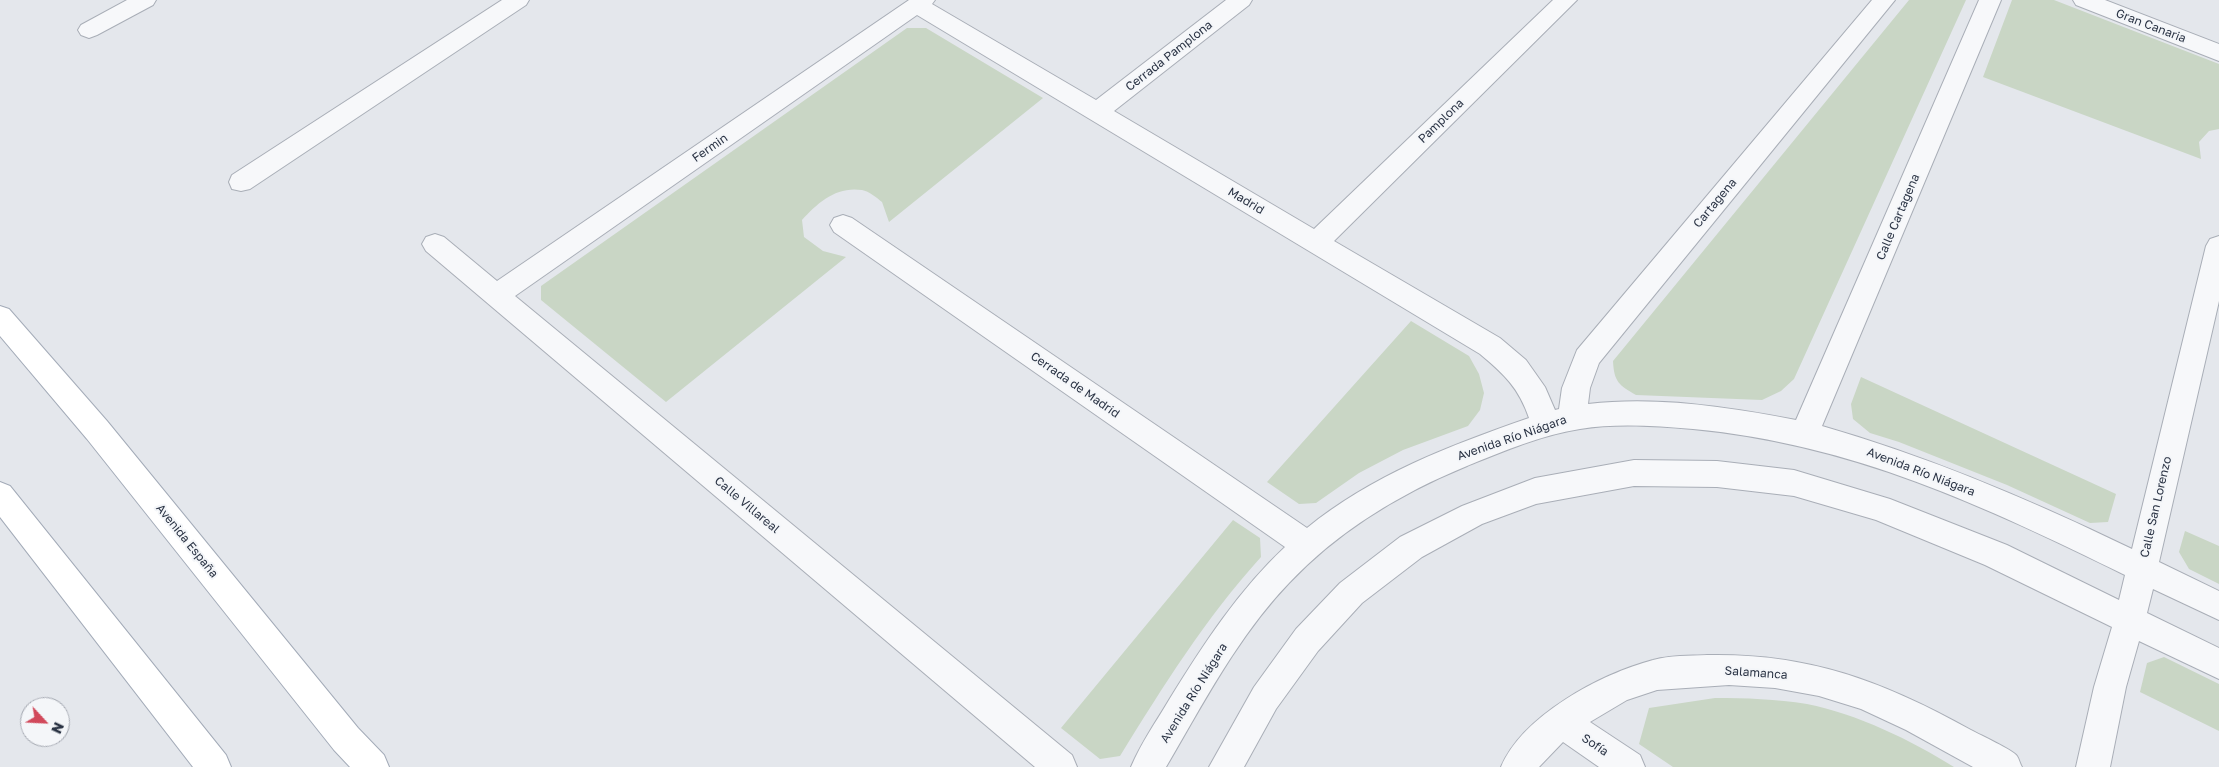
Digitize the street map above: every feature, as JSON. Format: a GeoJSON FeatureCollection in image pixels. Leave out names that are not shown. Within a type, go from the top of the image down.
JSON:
{"type":"FeatureCollection","features":[{"type":"Feature","properties":{"kind":"main road","name":"Avenida España"},"geometry":{"type":"LineString","coordinates":[[0,317],[97,430],[346,739],[372,767]]}},
{"type":"Feature","properties":{"kind":"main road"},"geometry":{"type":"LineString","coordinates":[[0,495],[214,767]]}},
{"type":"Feature","properties":{"kind":"street"},"geometry":{"type":"LineString","coordinates":[[89,30],[144,0]]}},
{"type":"Feature","properties":{"kind":"street"},"geometry":{"type":"LineString","coordinates":[[241,182],[518,0]]}},
{"type":"Feature","properties":{"kind":"street","name":"Cerrada Pamplona"},"geometry":{"type":"LineString","coordinates":[[1097,112],[1241,0]]}},
{"type":"Feature","properties":{"kind":"street","name":"Pamplona"},"geometry":{"type":"LineString","coordinates":[[1316,243],[1566,0]]}},
{"type":"Feature","properties":{"kind":"street","name":"Cartagena"},"geometry":{"type":"LineString","coordinates":[[1559,422],[1576,388],[1586,358],[1884,0]]}},
{"type":"Feature","properties":{"kind":"street","name":"Calle Cartagena"},"geometry":{"type":"LineString","coordinates":[[1805,433],[1990,0]]}},
{"type":"Feature","properties":{"kind":"street","name":"Gran Canaria"},"geometry":{"type":"LineString","coordinates":[[2084,0],[2219,53]]}},
{"type":"Feature","properties":{"kind":"street","name":"Madrid"},"geometry":{"type":"LineString","coordinates":[[920,2],[1097,112],[1490,346],[1516,368],[1535,395],[1559,422]]}},
{"type":"Feature","properties":{"kind":"street","name":"Fermin"},"geometry":{"type":"LineString","coordinates":[[496,295],[920,2]]}},
{"type":"Feature","properties":{"kind":"street","name":"Cerrada de Madrid"},"geometry":{"type":"LineString","coordinates":[[843,225],[1306,546]]}},
{"type":"Feature","properties":{"kind":"street","name":"Calle Villareal"},"geometry":{"type":"LineString","coordinates":[[434,244],[1060,767]]}},
{"type":"Feature","properties":{"kind":"street","name":"Calle San Lorenzo"},"geometry":{"type":"LineString","coordinates":[[2093,767],[2110,687],[2130,620],[2219,246]]}},
{"type":"Feature","properties":{"kind":"street","name":"Avenida Río Niágara"},"geometry":{"type":"LineString","coordinates":[[1148,767],[1208,666],[1258,596],[1306,546],[1381,493],[1435,465],[1559,422],[1637,414],[1712,417],[1805,433],[1888,457],[1989,498],[2219,606]]}},
{"type":"Feature","properties":{"kind":"street"},"geometry":{"type":"LineString","coordinates":[[1226,767],[1265,698],[1307,640],[1351,593],[1411,547],[1472,515],[1535,491],[1634,473],[1717,474],[1794,483],[1880,508],[1996,555],[2219,664]]}},
{"type":"Feature","properties":{"kind":"street","name":"Salamanca"},"geometry":{"type":"LineString","coordinates":[[1518,767],[1528,753],[1562,722],[1610,692],[1655,675],[1707,670],[1757,670],[1810,678],[1863,694],[1944,732],[2005,767]]}},
{"type":"Feature","properties":{"kind":"street","name":"Sofía"},"geometry":{"type":"LineString","coordinates":[[1562,722],[1628,767]]}},
{"type":"Feature","properties":{"kind":"green space"},"geometry":{"type":"Polygon","coordinates":[[[1909,0],[1966,0],[1794,379],[1781,391],[1762,400],[1636,395],[1625,388],[1616,378],[1613,361],[1909,0]]]}},
{"type":"Feature","properties":{"kind":"green space"},"geometry":{"type":"Polygon","coordinates":[[[2012,0],[2054,0],[2219,64],[2219,129],[2209,131],[2199,142],[2201,159],[1983,77],[2012,0]]]}},
{"type":"Feature","properties":{"kind":"green space"},"geometry":{"type":"Polygon","coordinates":[[[907,28],[926,28],[1043,98],[889,222],[882,202],[865,191],[844,190],[821,202],[802,220],[804,237],[823,251],[846,257],[666,402],[541,300],[541,286],[907,28]]]}},
{"type":"Feature","properties":{"kind":"green space"},"geometry":{"type":"Polygon","coordinates":[[[1411,321],[1469,356],[1479,374],[1484,393],[1480,410],[1468,426],[1403,450],[1359,473],[1316,503],[1299,504],[1267,482],[1411,321]]]}},
{"type":"Feature","properties":{"kind":"green space"},"geometry":{"type":"Polygon","coordinates":[[[1861,377],[2116,494],[2108,522],[2090,523],[2007,485],[1899,442],[1870,433],[1853,419],[1851,404],[1861,377]]]}},
{"type":"Feature","properties":{"kind":"green space"},"geometry":{"type":"Polygon","coordinates":[[[1233,520],[1260,538],[1261,557],[1203,628],[1120,756],[1100,759],[1061,728],[1233,520]]]}},
{"type":"Feature","properties":{"kind":"green space"},"geometry":{"type":"Polygon","coordinates":[[[2185,531],[2219,546],[2219,584],[2189,569],[2179,552],[2185,531]]]}},
{"type":"Feature","properties":{"kind":"green space"},"geometry":{"type":"Polygon","coordinates":[[[2164,657],[2219,684],[2219,731],[2140,692],[2147,663],[2164,657]]]}},
{"type":"Feature","properties":{"kind":"green space"},"geometry":{"type":"Polygon","coordinates":[[[1715,698],[1784,701],[1826,708],[1883,729],[1920,747],[1954,767],[1673,767],[1639,744],[1649,708],[1715,698]]]}}]}
